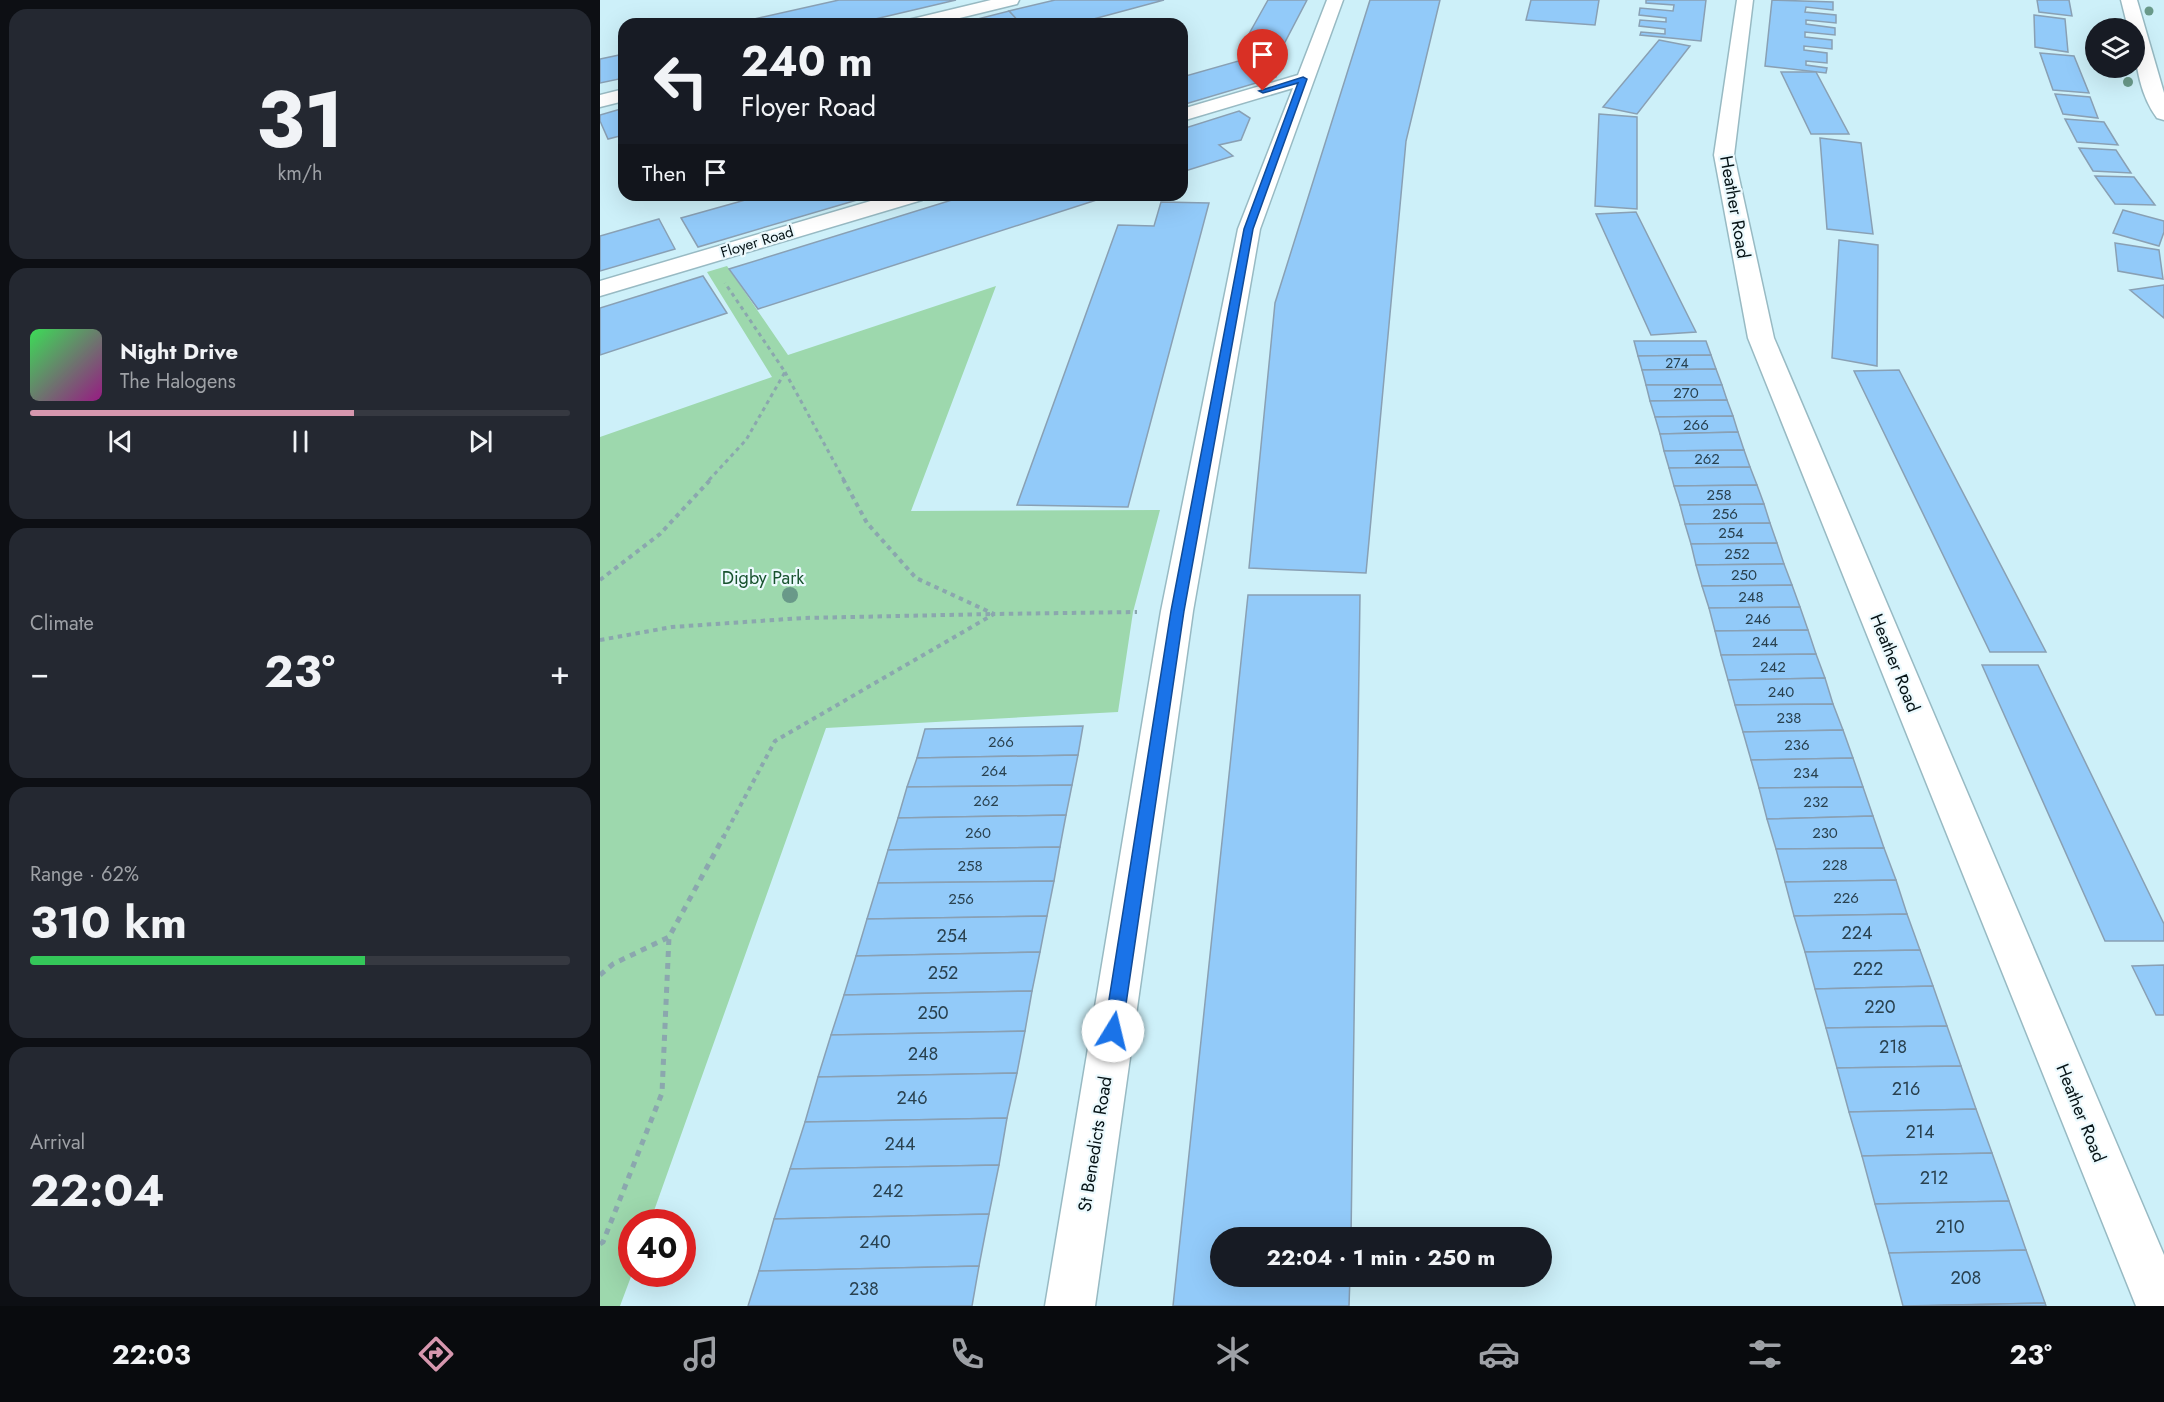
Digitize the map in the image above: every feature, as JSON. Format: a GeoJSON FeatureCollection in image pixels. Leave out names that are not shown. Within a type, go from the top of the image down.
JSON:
{"type":"FeatureCollection","features":[{"type":"Feature","properties":{"kind":"street"},"geometry":{"type":"LineString","coordinates":[[938,18],[1011,0]]}},
{"type":"Feature","properties":{"kind":"street","name":"St Benedicts Road"},"geometry":{"type":"LineString","coordinates":[[1070,1306],[1177,611],[1249,229],[1303,79],[1335,0]]}},
{"type":"Feature","properties":{"kind":"street","name":"Heather Road"},"geometry":{"type":"LineString","coordinates":[[1745,0],[1724,154],[1761,338],[2161,1306]]}},
{"type":"Feature","properties":{"kind":"street"},"geometry":{"type":"LineString","coordinates":[[2129,0],[2158,106],[2164,114]]}},
{"type":"Feature","properties":{"kind":"street"},"geometry":{"type":"LineString","coordinates":[[1188,113],[1303,79]]}},
{"type":"Feature","properties":{"kind":"street"},"geometry":{"type":"LineString","coordinates":[[600,101],[618,96]]}},
{"type":"Feature","properties":{"kind":"street","name":"Floyer Road"},"geometry":{"type":"LineString","coordinates":[[600,289],[894,201]]}},
{"type":"Feature","properties":{"kind":"path"},"geometry":{"type":"LineString","coordinates":[[706,257],[785,372],[867,523],[916,578],[994,614]]}},
{"type":"Feature","properties":{"kind":"path"},"geometry":{"type":"LineString","coordinates":[[600,580],[660,534],[746,440],[785,372]]}},
{"type":"Feature","properties":{"kind":"path"},"geometry":{"type":"LineString","coordinates":[[600,640],[672,627],[803,618],[1177,611]]}},
{"type":"Feature","properties":{"kind":"path"},"geometry":{"type":"LineString","coordinates":[[600,1244],[603,1242],[662,1093],[669,937],[775,741],[994,614]]}},
{"type":"Feature","properties":{"kind":"path"},"geometry":{"type":"LineString","coordinates":[[600,975],[613,964],[669,937]]}},
{"type":"Feature","properties":{"kind":"green space","name":"Digby Park"},"geometry":{"type":"Polygon","coordinates":[[[727,266],[788,355],[996,286],[911,511],[1160,510],[1133,612],[1118,712],[826,728],[655,1209],[618,1209],[618,1287],[627,1287],[620,1306],[600,1306],[600,437],[772,377],[707,272],[727,266]]]}},
{"type":"Feature","properties":{"kind":"building"},"geometry":{"type":"Polygon","coordinates":[[[839,0],[956,0],[880,18],[759,18],[839,0]]]}},
{"type":"Feature","properties":{"kind":"building"},"geometry":{"type":"Polygon","coordinates":[[[1055,0],[1164,0],[1097,18],[1015,18],[1009,11],[1055,0]]]}},
{"type":"Feature","properties":{"kind":"building"},"geometry":{"type":"Polygon","coordinates":[[[1268,0],[1307,0],[1284,44],[1245,41],[1268,0]]]}},
{"type":"Feature","properties":{"kind":"building"},"geometry":{"type":"Polygon","coordinates":[[[1370,0],[1440,0],[1406,141],[1366,573],[1249,568],[1275,303],[1370,0]]]}},
{"type":"Feature","properties":{"kind":"building"},"geometry":{"type":"Polygon","coordinates":[[[1531,0],[1599,0],[1595,25],[1526,20],[1531,0]]]}},
{"type":"Feature","properties":{"kind":"building"},"geometry":{"type":"Polygon","coordinates":[[[1646,0],[1706,0],[1701,41],[1640,35],[1641,32],[1665,34],[1665,29],[1639,26],[1640,20],[1666,22],[1666,18],[1639,15],[1640,8],[1673,11],[1674,5],[1646,3],[1646,0]]]}},
{"type":"Feature","properties":{"kind":"building"},"geometry":{"type":"Polygon","coordinates":[[[1772,0],[1833,2],[1833,10],[1806,7],[1805,12],[1836,15],[1836,23],[1806,20],[1806,24],[1835,28],[1835,35],[1805,32],[1805,37],[1832,40],[1832,49],[1804,46],[1804,50],[1827,53],[1827,63],[1806,61],[1806,65],[1827,68],[1826,73],[1765,66],[1772,0]]]}},
{"type":"Feature","properties":{"kind":"building"},"geometry":{"type":"Polygon","coordinates":[[[2037,0],[2069,0],[2072,16],[2039,12],[2037,0]]]}},
{"type":"Feature","properties":{"kind":"building"},"geometry":{"type":"Polygon","coordinates":[[[1009,11],[1015,18],[982,18],[1009,11]]]}},
{"type":"Feature","properties":{"kind":"building"},"geometry":{"type":"Polygon","coordinates":[[[2034,15],[2065,19],[2068,52],[2035,47],[2034,15]]]}},
{"type":"Feature","properties":{"kind":"building"},"geometry":{"type":"Polygon","coordinates":[[[1659,40],[1690,46],[1637,114],[1603,107],[1659,40]]]}},
{"type":"Feature","properties":{"kind":"building"},"geometry":{"type":"Polygon","coordinates":[[[1281,49],[1276,77],[1188,103],[1188,75],[1281,49]]]}},
{"type":"Feature","properties":{"kind":"building"},"geometry":{"type":"Polygon","coordinates":[[[2040,53],[2074,56],[2089,93],[2053,90],[2040,53]]]}},
{"type":"Feature","properties":{"kind":"building"},"geometry":{"type":"Polygon","coordinates":[[[618,55],[618,79],[600,83],[600,59],[618,55]]]}},
{"type":"Feature","properties":{"kind":"building"},"geometry":{"type":"Polygon","coordinates":[[[1781,72],[1816,72],[1849,134],[1811,134],[1781,72]]]}},
{"type":"Feature","properties":{"kind":"building"},"geometry":{"type":"Polygon","coordinates":[[[2055,94],[2090,97],[2098,118],[2063,114],[2055,94]]]}},
{"type":"Feature","properties":{"kind":"building"},"geometry":{"type":"Polygon","coordinates":[[[618,110],[618,136],[608,139],[600,121],[600,115],[618,110]]]}},
{"type":"Feature","properties":{"kind":"building"},"geometry":{"type":"Polygon","coordinates":[[[1239,111],[1250,118],[1241,140],[1219,145],[1233,156],[1188,170],[1188,127],[1239,111]]]}},
{"type":"Feature","properties":{"kind":"building"},"geometry":{"type":"Polygon","coordinates":[[[1599,114],[1637,117],[1637,209],[1595,206],[1599,114]]]}},
{"type":"Feature","properties":{"kind":"building"},"geometry":{"type":"Polygon","coordinates":[[[2065,119],[2104,122],[2118,145],[2077,142],[2065,119]]]}},
{"type":"Feature","properties":{"kind":"building"},"geometry":{"type":"Polygon","coordinates":[[[1820,138],[1861,143],[1873,234],[1827,229],[1820,138]]]}},
{"type":"Feature","properties":{"kind":"building"},"geometry":{"type":"Polygon","coordinates":[[[2079,148],[2116,150],[2131,173],[2093,171],[2079,148]]]}},
{"type":"Feature","properties":{"kind":"building"},"geometry":{"type":"Polygon","coordinates":[[[2095,176],[2134,177],[2155,205],[2115,204],[2095,176]]]}},
{"type":"Feature","properties":{"kind":"building"},"geometry":{"type":"Polygon","coordinates":[[[742,201],[854,201],[698,247],[681,218],[742,201]]]}},
{"type":"Feature","properties":{"kind":"building"},"geometry":{"type":"Polygon","coordinates":[[[949,201],[1093,201],[758,309],[729,269],[949,201]]]}},
{"type":"Feature","properties":{"kind":"building"},"geometry":{"type":"Polygon","coordinates":[[[1161,202],[1209,203],[1128,507],[1017,505],[1118,225],[1154,226],[1161,202]]]}},
{"type":"Feature","properties":{"kind":"building"},"geometry":{"type":"Polygon","coordinates":[[[2123,210],[2164,221],[2164,232],[2159,246],[2113,233],[2123,210]]]}},
{"type":"Feature","properties":{"kind":"building"},"geometry":{"type":"Polygon","coordinates":[[[1636,212],[1696,332],[1651,335],[1596,214],[1636,212]]]}},
{"type":"Feature","properties":{"kind":"building"},"geometry":{"type":"Polygon","coordinates":[[[659,219],[675,249],[600,271],[600,236],[659,219]]]}},
{"type":"Feature","properties":{"kind":"building"},"geometry":{"type":"Polygon","coordinates":[[[1839,240],[1878,245],[1877,366],[1832,358],[1839,240]]]}},
{"type":"Feature","properties":{"kind":"building"},"geometry":{"type":"Polygon","coordinates":[[[2115,243],[2159,250],[2163,279],[2118,271],[2115,243]]]}},
{"type":"Feature","properties":{"kind":"building"},"geometry":{"type":"Polygon","coordinates":[[[703,276],[727,313],[600,355],[600,308],[703,276]]]}},
{"type":"Feature","properties":{"kind":"building"},"geometry":{"type":"Polygon","coordinates":[[[2164,285],[2164,318],[2130,290],[2164,285]]]}},
{"type":"Feature","properties":{"kind":"building"},"geometry":{"type":"Polygon","coordinates":[[[1634,341],[1706,341],[1711,355],[1638,356],[1634,341]]]}},
{"type":"Feature","properties":{"kind":"building"},"geometry":{"type":"Polygon","coordinates":[[[1711,355],[1716,369],[1642,370],[1638,356],[1711,355]]]}},
{"type":"Feature","properties":{"kind":"building"},"geometry":{"type":"Polygon","coordinates":[[[1716,369],[1722,385],[1646,385],[1642,370],[1716,369]]]}},
{"type":"Feature","properties":{"kind":"building"},"geometry":{"type":"Polygon","coordinates":[[[1899,370],[2046,652],[1990,652],[1854,371],[1899,370]]]}},
{"type":"Feature","properties":{"kind":"building"},"geometry":{"type":"Polygon","coordinates":[[[1646,385],[1722,385],[1727,400],[1650,401],[1646,385]]]}},
{"type":"Feature","properties":{"kind":"building"},"geometry":{"type":"Polygon","coordinates":[[[1727,400],[1733,416],[1655,417],[1650,401],[1727,400]]]}},
{"type":"Feature","properties":{"kind":"building"},"geometry":{"type":"Polygon","coordinates":[[[1733,416],[1738,432],[1660,434],[1655,417],[1733,416]]]}},
{"type":"Feature","properties":{"kind":"building"},"geometry":{"type":"Polygon","coordinates":[[[1738,432],[1744,450],[1664,451],[1660,434],[1738,432]]]}},
{"type":"Feature","properties":{"kind":"building"},"geometry":{"type":"Polygon","coordinates":[[[1744,450],[1750,467],[1669,468],[1664,451],[1744,450]]]}},
{"type":"Feature","properties":{"kind":"building"},"geometry":{"type":"Polygon","coordinates":[[[1750,467],[1757,485],[1674,486],[1669,468],[1750,467]]]}},
{"type":"Feature","properties":{"kind":"building"},"geometry":{"type":"Polygon","coordinates":[[[1757,485],[1764,504],[1680,505],[1674,486],[1757,485]]]}},
{"type":"Feature","properties":{"kind":"building"},"geometry":{"type":"Polygon","coordinates":[[[1764,504],[1770,523],[1685,524],[1680,505],[1764,504]]]}},
{"type":"Feature","properties":{"kind":"building"},"geometry":{"type":"Polygon","coordinates":[[[1770,523],[1777,543],[1691,544],[1685,524],[1770,523]]]}},
{"type":"Feature","properties":{"kind":"building"},"geometry":{"type":"Polygon","coordinates":[[[1777,543],[1784,564],[1696,565],[1691,544],[1777,543]]]}},
{"type":"Feature","properties":{"kind":"building"},"geometry":{"type":"Polygon","coordinates":[[[1784,564],[1792,585],[1702,586],[1696,565],[1784,564]]]}},
{"type":"Feature","properties":{"kind":"building"},"geometry":{"type":"Polygon","coordinates":[[[1792,585],[1800,607],[1709,608],[1702,586],[1792,585]]]}},
{"type":"Feature","properties":{"kind":"building"},"geometry":{"type":"Polygon","coordinates":[[[1248,595],[1360,595],[1351,1227],[1210,1227],[1210,1287],[1350,1287],[1349,1306],[1173,1306],[1248,595]]]}},
{"type":"Feature","properties":{"kind":"building"},"geometry":{"type":"Polygon","coordinates":[[[1800,607],[1808,630],[1715,631],[1709,608],[1800,607]]]}},
{"type":"Feature","properties":{"kind":"building"},"geometry":{"type":"Polygon","coordinates":[[[1808,630],[1816,654],[1721,655],[1715,631],[1808,630]]]}},
{"type":"Feature","properties":{"kind":"building"},"geometry":{"type":"Polygon","coordinates":[[[1816,654],[1825,678],[1728,680],[1721,655],[1816,654]]]}},
{"type":"Feature","properties":{"kind":"building"},"geometry":{"type":"Polygon","coordinates":[[[1982,665],[2038,665],[2164,924],[2164,941],[2105,941],[1982,665]]]}},
{"type":"Feature","properties":{"kind":"building"},"geometry":{"type":"Polygon","coordinates":[[[1825,678],[1833,704],[1735,705],[1728,680],[1825,678]]]}},
{"type":"Feature","properties":{"kind":"building"},"geometry":{"type":"Polygon","coordinates":[[[1833,704],[1843,730],[1743,732],[1735,705],[1833,704]]]}},
{"type":"Feature","properties":{"kind":"building"},"geometry":{"type":"Polygon","coordinates":[[[1083,726],[1078,755],[917,758],[925,729],[1083,726]]]}},
{"type":"Feature","properties":{"kind":"building"},"geometry":{"type":"Polygon","coordinates":[[[1843,730],[1853,758],[1751,760],[1743,732],[1843,730]]]}},
{"type":"Feature","properties":{"kind":"building"},"geometry":{"type":"Polygon","coordinates":[[[1078,755],[1072,785],[907,787],[917,758],[1078,755]]]}},
{"type":"Feature","properties":{"kind":"building"},"geometry":{"type":"Polygon","coordinates":[[[1853,758],[1863,787],[1759,788],[1751,760],[1853,758]]]}},
{"type":"Feature","properties":{"kind":"building"},"geometry":{"type":"Polygon","coordinates":[[[1072,785],[1066,815],[898,818],[907,787],[1072,785]]]}},
{"type":"Feature","properties":{"kind":"building"},"geometry":{"type":"Polygon","coordinates":[[[1863,787],[1873,816],[1767,819],[1759,788],[1863,787]]]}},
{"type":"Feature","properties":{"kind":"building"},"geometry":{"type":"Polygon","coordinates":[[[1066,815],[1060,847],[888,850],[898,818],[1066,815]]]}},
{"type":"Feature","properties":{"kind":"building"},"geometry":{"type":"Polygon","coordinates":[[[1873,816],[1884,848],[1776,849],[1767,819],[1873,816]]]}},
{"type":"Feature","properties":{"kind":"building"},"geometry":{"type":"Polygon","coordinates":[[[1060,847],[1054,881],[878,883],[888,850],[1060,847]]]}},
{"type":"Feature","properties":{"kind":"building"},"geometry":{"type":"Polygon","coordinates":[[[1884,848],[1896,880],[1785,882],[1776,849],[1884,848]]]}},
{"type":"Feature","properties":{"kind":"building"},"geometry":{"type":"Polygon","coordinates":[[[1896,880],[1907,914],[1794,916],[1785,882],[1896,880]]]}},
{"type":"Feature","properties":{"kind":"building"},"geometry":{"type":"Polygon","coordinates":[[[1054,881],[1047,916],[867,919],[878,883],[1054,881]]]}},
{"type":"Feature","properties":{"kind":"building"},"geometry":{"type":"Polygon","coordinates":[[[1907,914],[1920,950],[1805,952],[1794,916],[1907,914]]]}},
{"type":"Feature","properties":{"kind":"building"},"geometry":{"type":"Polygon","coordinates":[[[1047,916],[1040,952],[856,956],[867,919],[1047,916]]]}},
{"type":"Feature","properties":{"kind":"building"},"geometry":{"type":"Polygon","coordinates":[[[1920,950],[1933,986],[1815,989],[1805,952],[1920,950]]]}},
{"type":"Feature","properties":{"kind":"building"},"geometry":{"type":"Polygon","coordinates":[[[1040,952],[1032,991],[844,995],[856,956],[1040,952]]]}},
{"type":"Feature","properties":{"kind":"building"},"geometry":{"type":"Polygon","coordinates":[[[2164,965],[2164,1015],[2156,1015],[2132,966],[2164,965]]]}},
{"type":"Feature","properties":{"kind":"building"},"geometry":{"type":"Polygon","coordinates":[[[1933,986],[1947,1026],[1826,1028],[1815,989],[1933,986]]]}},
{"type":"Feature","properties":{"kind":"building"},"geometry":{"type":"Polygon","coordinates":[[[1032,991],[1025,1031],[831,1035],[844,995],[1032,991]]]}},
{"type":"Feature","properties":{"kind":"building"},"geometry":{"type":"Polygon","coordinates":[[[1947,1026],[1961,1066],[1837,1068],[1826,1028],[1947,1026]]]}},
{"type":"Feature","properties":{"kind":"building"},"geometry":{"type":"Polygon","coordinates":[[[1025,1031],[1017,1073],[818,1077],[831,1035],[1025,1031]]]}},
{"type":"Feature","properties":{"kind":"building"},"geometry":{"type":"Polygon","coordinates":[[[1961,1066],[1976,1109],[1849,1112],[1837,1068],[1961,1066]]]}},
{"type":"Feature","properties":{"kind":"building"},"geometry":{"type":"Polygon","coordinates":[[[1017,1073],[1007,1118],[805,1122],[818,1077],[1017,1073]]]}},
{"type":"Feature","properties":{"kind":"building"},"geometry":{"type":"Polygon","coordinates":[[[1976,1109],[1992,1153],[1862,1156],[1849,1112],[1976,1109]]]}},
{"type":"Feature","properties":{"kind":"building"},"geometry":{"type":"Polygon","coordinates":[[[1007,1118],[999,1165],[790,1169],[805,1122],[1007,1118]]]}},
{"type":"Feature","properties":{"kind":"building"},"geometry":{"type":"Polygon","coordinates":[[[1992,1153],[2009,1201],[1875,1204],[1862,1156],[1992,1153]]]}},
{"type":"Feature","properties":{"kind":"building"},"geometry":{"type":"Polygon","coordinates":[[[999,1165],[989,1214],[774,1219],[790,1169],[999,1165]]]}},
{"type":"Feature","properties":{"kind":"building"},"geometry":{"type":"Polygon","coordinates":[[[2009,1201],[2026,1250],[1889,1253],[1875,1204],[2009,1201]]]}},
{"type":"Feature","properties":{"kind":"building"},"geometry":{"type":"Polygon","coordinates":[[[989,1214],[979,1266],[759,1271],[774,1219],[989,1214]]]}},
{"type":"Feature","properties":{"kind":"building"},"geometry":{"type":"Polygon","coordinates":[[[2026,1250],[2045,1303],[1903,1306],[1889,1253],[2026,1250]]]}},
{"type":"Feature","properties":{"kind":"building"},"geometry":{"type":"Polygon","coordinates":[[[979,1266],[972,1306],[748,1306],[759,1271],[979,1266]]]}},
{"type":"Feature","properties":{"kind":"building"},"geometry":{"type":"Polygon","coordinates":[[[2045,1303],[2046,1306],[1918,1306],[2045,1303]]]}},
{"type":"Feature","properties":{"kind":"route"},"geometry":{"type":"LineString","coordinates":[[1113,1031],[1177,611],[1249,229],[1303,79],[1263,91]]}}]}
